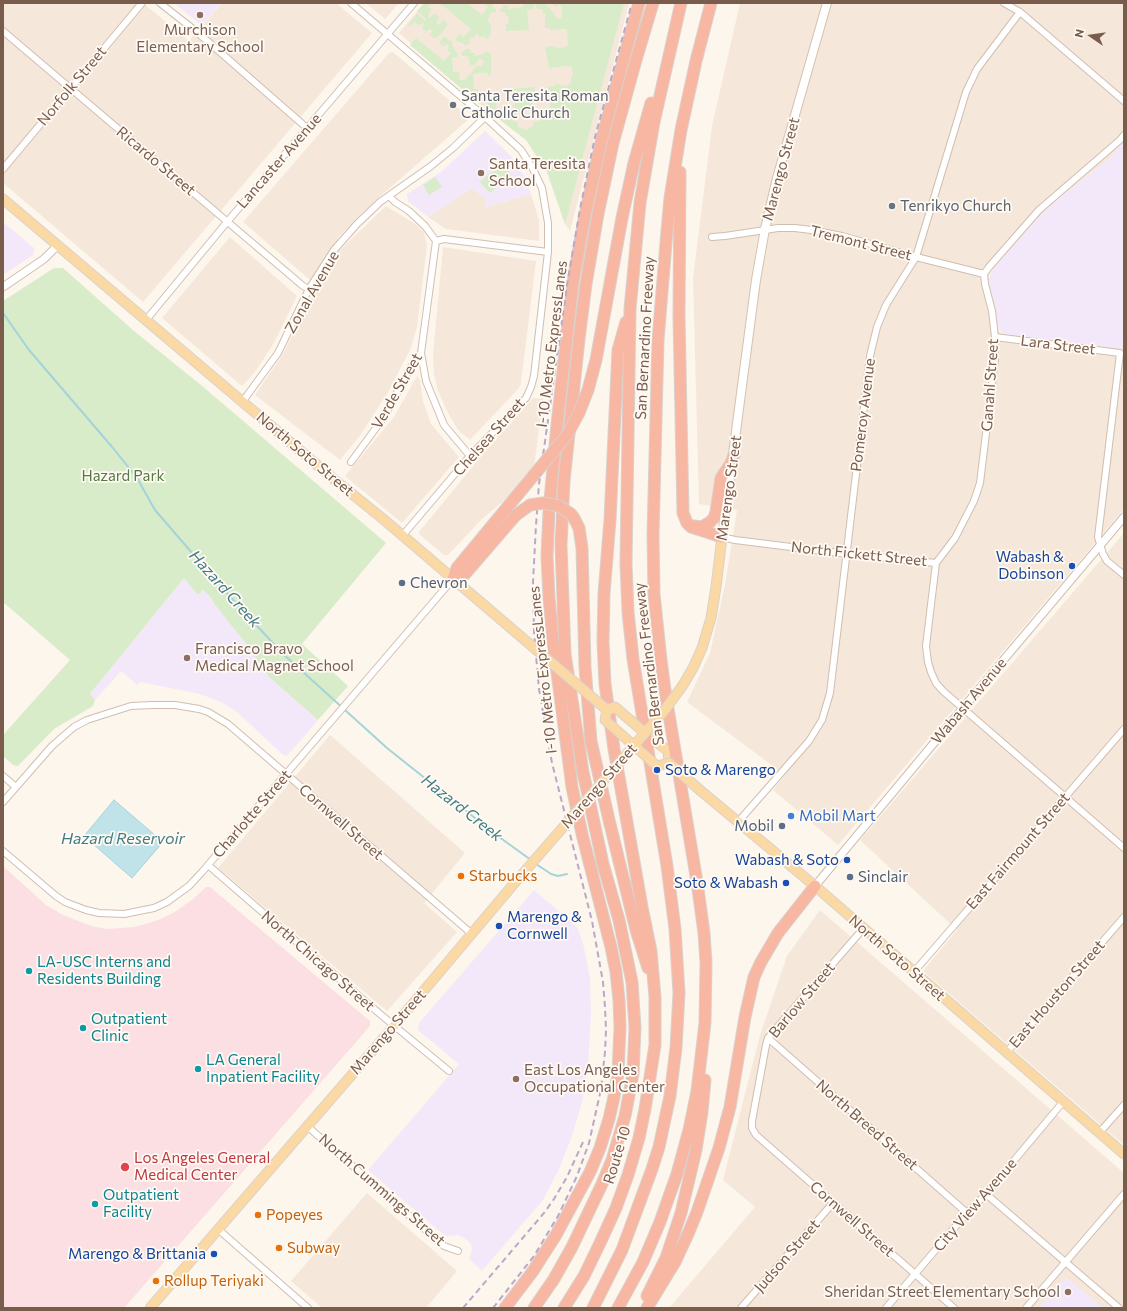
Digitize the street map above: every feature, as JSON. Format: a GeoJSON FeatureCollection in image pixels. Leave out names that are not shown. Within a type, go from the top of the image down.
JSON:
{"type":"FeatureCollection","features":[{"type":"Feature","properties":{"kind":"highway","name":"I-10 Metro ExpressLanes"},"geometry":{"type":"LineString","coordinates":[[506,1308],[533,1271],[556,1235],[590,1172],[600,1148],[609,1119],[618,1074],[620,1027],[616,972],[572,787],[553,642],[547,556],[549,511],[557,424],[573,282],[584,220],[602,138],[639,3]]}},
{"type":"Feature","properties":{"kind":"highway","name":"I-10 Metro ExpressLanes"},"geometry":{"type":"LineString","coordinates":[[534,1308],[554,1279],[572,1247],[602,1184],[614,1154],[625,1116],[633,1074],[634,1028],[632,982],[619,920],[603,864],[583,772],[565,654],[561,545],[568,444],[586,284],[598,214],[614,143],[653,3]]}},
{"type":"Feature","properties":{"kind":"highway","name":"San Bernardino Freeway"},"geometry":{"type":"LineString","coordinates":[[618,1308],[646,1256],[677,1174],[689,1130],[700,1071],[705,1023],[706,963],[701,907],[666,698],[657,627],[653,564],[654,458],[658,340],[667,225],[670,198],[682,130],[696,61],[711,3]]}},
{"type":"Feature","properties":{"kind":"highway","name":"San Bernardino Freeway"},"geometry":{"type":"LineString","coordinates":[[593,1308],[622,1250],[659,1147],[670,1096],[678,1021],[678,962],[673,909],[638,694],[628,612],[626,564],[630,310],[640,203],[654,122],[680,6]]}},
{"type":"Feature","properties":{"kind":"highway"},"geometry":{"type":"LineString","coordinates":[[453,578],[457,568],[553,454],[567,435],[579,413],[588,390],[596,360],[622,218],[634,163],[680,6]]}},
{"type":"Feature","properties":{"kind":"highway"},"geometry":{"type":"LineString","coordinates":[[682,130],[680,159],[679,317],[683,513],[687,523],[696,530],[722,537]]}},
{"type":"Feature","properties":{"kind":"highway"},"geometry":{"type":"LineString","coordinates":[[630,310],[618,350],[610,520],[604,594],[603,641],[605,684],[614,749],[651,951],[655,998]]}},
{"type":"Feature","properties":{"kind":"highway"},"geometry":{"type":"LineString","coordinates":[[687,523],[694,527],[702,527],[714,518],[721,478],[731,463],[734,455]]}},
{"type":"Feature","properties":{"kind":"highway"},"geometry":{"type":"LineString","coordinates":[[453,578],[465,574],[516,515],[530,505],[544,503],[559,506],[571,514],[579,528],[582,548],[585,667],[591,741],[612,835],[655,998]]}},
{"type":"Feature","properties":{"kind":"highway"},"geometry":{"type":"LineString","coordinates":[[647,1308],[675,1262],[688,1234],[720,1148],[730,1107],[745,1017],[754,977],[778,933],[814,886]]}},
{"type":"Feature","properties":{"kind":"highway"},"geometry":{"type":"LineString","coordinates":[[641,1308],[666,1258],[674,1235],[695,1157],[705,1082],[706,994]]}},
{"type":"Feature","properties":{"kind":"highway","name":"Route 10"},"geometry":{"type":"LineString","coordinates":[[564,1308],[584,1276],[600,1244],[616,1208],[630,1167],[645,1109],[652,1067],[655,1045],[655,998]]}},
{"type":"Feature","properties":{"kind":"main road","name":"Marengo Street"},"geometry":{"type":"LineString","coordinates":[[150,1308],[219,1230],[512,886],[664,711],[683,685],[693,668],[702,648],[716,587],[756,280],[765,230],[777,178],[827,3]]}},
{"type":"Feature","properties":{"kind":"main road","name":"North Soto Street"},"geometry":{"type":"LineString","coordinates":[[3,199],[336,481],[403,535],[607,710],[615,707],[644,733],[668,751],[669,763],[814,886],[1124,1154]]}},
{"type":"Feature","properties":{"kind":"main road"},"geometry":{"type":"LineString","coordinates":[[607,710],[604,720],[658,766],[669,763]]}},
{"type":"Feature","properties":{"kind":"street","name":"Norfolk Street"},"geometry":{"type":"LineString","coordinates":[[3,169],[142,3]]}},
{"type":"Feature","properties":{"kind":"street"},"geometry":{"type":"LineString","coordinates":[[160,3],[197,32],[307,128]]}},
{"type":"Feature","properties":{"kind":"street","name":"Chelsea Street"},"geometry":{"type":"LineString","coordinates":[[351,3],[485,117],[521,150],[532,167],[542,188],[548,223],[548,252],[534,376],[526,398],[470,456],[403,535]]}},
{"type":"Feature","properties":{"kind":"street","name":"Lancaster Avenue"},"geometry":{"type":"LineString","coordinates":[[146,320],[227,222],[414,3]]}},
{"type":"Feature","properties":{"kind":"street"},"geometry":{"type":"LineString","coordinates":[[1004,3],[1020,12],[1124,101]]}},
{"type":"Feature","properties":{"kind":"street","name":"Pomeroy Avenue"},"geometry":{"type":"LineString","coordinates":[[738,822],[809,741],[822,720],[830,693],[870,356],[877,327],[886,305],[916,258],[966,92],[977,70],[1020,12]]}},
{"type":"Feature","properties":{"kind":"street","name":"Ricardo Street"},"geometry":{"type":"LineString","coordinates":[[3,31],[303,286],[310,289]]}},
{"type":"Feature","properties":{"kind":"street","name":"Zonal Avenue"},"geometry":{"type":"LineString","coordinates":[[243,401],[278,352],[310,289],[334,250],[356,224],[380,202],[448,153],[485,117]]}},
{"type":"Feature","properties":{"kind":"street"},"geometry":{"type":"LineString","coordinates":[[984,274],[988,267],[1039,210],[1124,135]]}},
{"type":"Feature","properties":{"kind":"street"},"geometry":{"type":"LineString","coordinates":[[389,196],[425,226],[436,241],[444,239],[548,252]]}},
{"type":"Feature","properties":{"kind":"street","name":"Tremont Street"},"geometry":{"type":"LineString","coordinates":[[712,237],[765,230],[795,228],[818,231],[842,236],[916,258],[984,274]]}},
{"type":"Feature","properties":{"kind":"street","name":"Verde Street"},"geometry":{"type":"LineString","coordinates":[[351,462],[384,417],[411,367],[421,353],[436,241]]}},
{"type":"Feature","properties":{"kind":"street"},"geometry":{"type":"LineString","coordinates":[[3,287],[44,259],[57,246]]}},
{"type":"Feature","properties":{"kind":"street","name":"Ganahl Street"},"geometry":{"type":"LineString","coordinates":[[936,563],[955,538],[974,501],[980,483],[995,359],[995,338],[992,311],[984,274]]}},
{"type":"Feature","properties":{"kind":"street","name":"Lara Street"},"geometry":{"type":"LineString","coordinates":[[995,338],[1120,353],[1098,537],[1100,545]]}},
{"type":"Feature","properties":{"kind":"street"},"geometry":{"type":"LineString","coordinates":[[421,353],[426,381],[444,425],[470,456]]}},
{"type":"Feature","properties":{"kind":"street","name":"Wabash Avenue"},"geometry":{"type":"LineString","coordinates":[[814,886],[1124,517]]}},
{"type":"Feature","properties":{"kind":"street","name":"North Fickett Street"},"geometry":{"type":"LineString","coordinates":[[722,537],[735,540],[847,554],[936,563],[926,646],[928,662],[936,683],[943,691],[1124,848]]}},
{"type":"Feature","properties":{"kind":"street"},"geometry":{"type":"LineString","coordinates":[[1100,545],[1107,561],[1124,576]]}},
{"type":"Feature","properties":{"kind":"street","name":"Charlotte Street"},"geometry":{"type":"LineString","coordinates":[[3,851],[48,890],[65,902],[86,910],[111,914],[139,912],[154,908],[167,902],[189,886],[208,865],[453,578]]}},
{"type":"Feature","properties":{"kind":"street","name":"Cornwell Street"},"geometry":{"type":"LineString","coordinates":[[16,787],[57,742],[74,727],[87,720],[131,706],[152,704],[186,706],[208,712],[228,724],[472,934]]}},
{"type":"Feature","properties":{"kind":"street","name":"East Fairmount Street"},"geometry":{"type":"LineString","coordinates":[[913,973],[1124,729]]}},
{"type":"Feature","properties":{"kind":"street"},"geometry":{"type":"LineString","coordinates":[[3,776],[16,787],[3,802]]}},
{"type":"Feature","properties":{"kind":"street","name":"North Chicago Street"},"geometry":{"type":"LineString","coordinates":[[208,865],[394,1026],[449,1071]]}},
{"type":"Feature","properties":{"kind":"street","name":"East Houston Street"},"geometry":{"type":"LineString","coordinates":[[1006,1053],[1124,917]]}},
{"type":"Feature","properties":{"kind":"street","name":"Barlow Street"},"geometry":{"type":"LineString","coordinates":[[752,1128],[752,1121],[768,1038],[863,929]]}},
{"type":"Feature","properties":{"kind":"street","name":"North Breed Street"},"geometry":{"type":"LineString","coordinates":[[768,1038],[967,1213]]}},
{"type":"Feature","properties":{"kind":"street","name":"City View Avenue"},"geometry":{"type":"LineString","coordinates":[[886,1308],[967,1213],[986,1194],[1063,1102]]}},
{"type":"Feature","properties":{"kind":"street"},"geometry":{"type":"LineString","coordinates":[[1099,1133],[1124,1105]]}},
{"type":"Feature","properties":{"kind":"street","name":"North Cummings Street"},"geometry":{"type":"LineString","coordinates":[[307,1126],[444,1246],[458,1251]]}},
{"type":"Feature","properties":{"kind":"street","name":"Cornwell Street"},"geometry":{"type":"LineString","coordinates":[[752,1128],[756,1135],[954,1308]]}},
{"type":"Feature","properties":{"kind":"street"},"geometry":{"type":"LineString","coordinates":[[986,1194],[1119,1308]]}},
{"type":"Feature","properties":{"kind":"street"},"geometry":{"type":"LineString","coordinates":[[1026,1308],[1124,1194]]}},
{"type":"Feature","properties":{"kind":"street","name":"Judson Street"},"geometry":{"type":"LineString","coordinates":[[741,1308],[833,1203]]}},
{"type":"Feature","properties":{"kind":"street"},"geometry":{"type":"LineString","coordinates":[[219,1230],[308,1308]]}},
{"type":"Feature","properties":{"kind":"shaded area"},"geometry":{"type":"Polygon","coordinates":[[[3,3],[143,3],[189,41],[222,3],[336,3],[372,33],[143,302],[3,183],[3,3]]]}},
{"type":"Feature","properties":{"kind":"shaded area","name":"Murchison Elementary School"},"geometry":{"type":"Polygon","coordinates":[[[174,3],[221,3],[202,26],[174,3]]]}},
{"type":"Feature","properties":{"kind":"shaded area"},"geometry":{"type":"Polygon","coordinates":[[[366,3],[399,3],[385,19],[366,3]]]}},
{"type":"Feature","properties":{"kind":"shaded area"},"geometry":{"type":"Polygon","coordinates":[[[424,3],[629,3],[570,231],[565,224],[547,172],[526,140],[477,102],[399,33],[424,3]]]}},
{"type":"Feature","properties":{"kind":"shaded area"},"geometry":{"type":"Polygon","coordinates":[[[740,3],[1124,3],[1124,141],[1110,158],[1058,199],[1042,214],[992,270],[989,276],[989,289],[999,331],[1002,335],[1121,350],[1122,345],[1124,345],[1124,509],[838,845],[773,790],[785,775],[687,702],[710,653],[725,585],[737,510],[699,504],[693,278],[712,126],[740,3]]]}},
{"type":"Feature","properties":{"kind":"shaded area"},"geometry":{"type":"Polygon","coordinates":[[[393,52],[470,118],[384,193],[338,238],[335,250],[340,250],[386,206],[417,225],[424,232],[427,245],[417,327],[410,350],[387,394],[359,437],[340,460],[255,395],[283,354],[317,286],[243,222],[389,53],[393,52]]]}},
{"type":"Feature","properties":{"kind":"shaded area","name":"Santa Teresita School"},"geometry":{"type":"Polygon","coordinates":[[[485,131],[510,155],[523,174],[531,194],[486,207],[485,198],[472,188],[428,217],[408,201],[407,194],[441,172],[485,131]]]}},
{"type":"Feature","properties":{"kind":"shaded area"},"geometry":{"type":"Polygon","coordinates":[[[1124,141],[1124,335],[1121,350],[1006,336],[1002,334],[997,324],[989,289],[988,282],[992,270],[1042,214],[1058,199],[1110,158],[1124,141]]]}},
{"type":"Feature","properties":{"kind":"shaded area"},"geometry":{"type":"Polygon","coordinates":[[[472,188],[485,198],[486,207],[531,194],[539,220],[539,241],[446,229],[428,217],[472,188]]]}},
{"type":"Feature","properties":{"kind":"shaded area"},"geometry":{"type":"Polygon","coordinates":[[[3,222],[34,248],[33,255],[3,275],[3,222]]]}},
{"type":"Feature","properties":{"kind":"shaded area"},"geometry":{"type":"Polygon","coordinates":[[[230,237],[297,296],[274,343],[255,372],[242,386],[162,318],[230,237]]]}},
{"type":"Feature","properties":{"kind":"shaded area"},"geometry":{"type":"Polygon","coordinates":[[[443,247],[536,261],[521,383],[519,388],[470,440],[458,430],[447,411],[438,391],[434,374],[433,354],[443,247]]]}},
{"type":"Feature","properties":{"kind":"shaded area"},"geometry":{"type":"Polygon","coordinates":[[[417,376],[420,380],[423,401],[431,424],[459,457],[402,523],[345,476],[394,417],[417,376]]]}},
{"type":"Feature","properties":{"kind":"shaded area"},"geometry":{"type":"Polygon","coordinates":[[[533,398],[543,399],[534,467],[506,499],[482,519],[448,555],[444,555],[419,534],[419,532],[478,460],[533,398]]]}},
{"type":"Feature","properties":{"kind":"shaded area"},"geometry":{"type":"Polygon","coordinates":[[[1124,533],[1124,1145],[923,971],[957,930],[860,840],[1124,533]]]}},
{"type":"Feature","properties":{"kind":"shaded area","name":"Francisco Bravo Medical Magnet School"},"geometry":{"type":"Polygon","coordinates":[[[184,578],[198,595],[203,590],[211,598],[247,645],[269,677],[318,720],[287,756],[282,754],[236,711],[221,702],[200,694],[140,682],[137,685],[121,671],[95,700],[90,694],[184,578]]]}},
{"type":"Feature","properties":{"kind":"shaded area"},"geometry":{"type":"Polygon","coordinates":[[[330,735],[465,853],[424,903],[457,932],[387,1011],[218,868],[330,735]]]}},
{"type":"Feature","properties":{"kind":"shaded area","name":"Los Angeles General Medical Center"},"geometry":{"type":"Polygon","coordinates":[[[3,866],[46,905],[63,915],[91,926],[106,929],[135,927],[158,920],[175,912],[206,887],[210,887],[370,1021],[370,1026],[124,1308],[3,1308],[3,866]]]}},
{"type":"Feature","properties":{"kind":"shaded area","name":"East Los Angeles Occupational Center"},"geometry":{"type":"Polygon","coordinates":[[[534,890],[577,927],[583,943],[590,978],[591,1014],[588,1067],[582,1102],[572,1136],[559,1169],[543,1200],[482,1271],[469,1259],[472,1250],[471,1244],[467,1240],[458,1235],[444,1235],[368,1170],[459,1064],[418,1030],[419,1023],[534,890]]]}},
{"type":"Feature","properties":{"kind":"shaded area"},"geometry":{"type":"Polygon","coordinates":[[[820,910],[1124,1173],[1124,1308],[669,1308],[755,1207],[723,1180],[760,1035],[787,956],[820,910]]]}},
{"type":"Feature","properties":{"kind":"shaded area"},"geometry":{"type":"Polygon","coordinates":[[[367,1193],[457,1271],[426,1308],[322,1308],[291,1281],[367,1193]]]}},
{"type":"Feature","properties":{"kind":"shaded area","name":"Sheridan Street Elementary School"},"geometry":{"type":"Polygon","coordinates":[[[1066,1277],[1103,1308],[1038,1308],[1066,1277]]]}},
{"type":"Feature","properties":{"kind":"green space"},"geometry":{"type":"Polygon","coordinates":[[[424,3],[431,3],[428,7],[431,10],[428,16],[430,18],[435,13],[439,17],[436,23],[439,25],[443,20],[448,24],[442,33],[435,39],[430,35],[433,31],[430,29],[426,32],[422,28],[423,23],[419,25],[414,22],[410,26],[408,25],[418,13],[418,15],[425,21],[426,19],[417,11],[424,3]]]}},
{"type":"Feature","properties":{"kind":"green space"},"geometry":{"type":"Polygon","coordinates":[[[440,3],[467,3],[482,15],[488,7],[486,5],[487,3],[492,3],[492,6],[496,9],[496,12],[490,13],[487,21],[491,25],[491,34],[489,35],[489,38],[485,39],[485,36],[480,37],[477,33],[474,37],[470,38],[470,44],[465,45],[458,42],[455,39],[460,34],[464,37],[471,29],[440,3]]]}},
{"type":"Feature","properties":{"kind":"green space"},"geometry":{"type":"Polygon","coordinates":[[[544,3],[552,11],[556,18],[559,19],[562,18],[562,6],[559,4],[556,7],[550,3],[624,3],[565,224],[547,172],[526,140],[485,107],[495,95],[498,110],[503,111],[505,115],[507,115],[508,111],[513,109],[513,105],[515,105],[511,89],[534,87],[535,92],[533,92],[532,96],[534,109],[539,109],[540,115],[545,117],[548,115],[543,114],[544,108],[550,108],[551,102],[551,95],[549,94],[548,87],[555,86],[555,84],[564,86],[569,85],[571,82],[571,77],[573,76],[572,67],[566,66],[549,68],[545,47],[552,46],[557,48],[568,45],[567,29],[550,30],[549,28],[545,28],[545,13],[543,13],[542,9],[537,9],[536,4],[534,4],[533,9],[527,10],[529,30],[506,31],[506,24],[509,23],[508,16],[506,16],[505,12],[501,12],[501,7],[503,9],[503,5],[508,5],[509,9],[523,7],[524,4],[544,3]],[[521,110],[520,112],[517,112],[517,117],[512,119],[512,121],[517,122],[518,127],[526,130],[533,126],[533,122],[540,121],[540,118],[533,118],[532,111],[521,110]]]}},
{"type":"Feature","properties":{"kind":"green space"},"geometry":{"type":"Polygon","coordinates":[[[444,36],[453,43],[452,45],[454,50],[457,52],[458,57],[452,57],[453,72],[459,72],[460,80],[465,80],[478,65],[480,67],[485,62],[480,58],[475,65],[470,65],[468,56],[462,56],[461,53],[465,49],[470,49],[471,53],[475,53],[475,56],[484,54],[484,52],[491,53],[491,75],[488,76],[488,73],[484,72],[473,74],[474,89],[482,91],[482,96],[477,102],[410,45],[416,38],[444,61],[451,53],[447,50],[449,46],[447,44],[443,47],[439,43],[444,36]]]}},
{"type":"Feature","properties":{"kind":"green space"},"geometry":{"type":"Polygon","coordinates":[[[502,163],[511,174],[490,193],[480,182],[502,163]]]}},
{"type":"Feature","properties":{"kind":"green space"},"geometry":{"type":"Polygon","coordinates":[[[435,177],[442,187],[429,195],[423,185],[435,177]]]}},
{"type":"Feature","properties":{"kind":"green space","name":"Hazard Park"},"geometry":{"type":"Polygon","coordinates":[[[54,268],[63,268],[134,331],[201,385],[386,543],[302,644],[348,686],[318,720],[269,677],[247,645],[211,598],[203,590],[198,595],[184,578],[90,694],[95,700],[93,706],[54,729],[18,766],[13,765],[3,756],[3,735],[70,660],[3,602],[3,301],[54,268]]]}},
{"type":"Feature","properties":{"kind":"water","name":"Hazard Reservoir"},"geometry":{"type":"Polygon","coordinates":[[[114,800],[163,842],[132,878],[84,836],[114,800]]]}},
{"type":"Feature","properties":{"kind":"waterway","name":"Hazard Creek"},"geometry":{"type":"LineString","coordinates":[[3,313],[29,350],[137,478],[155,510],[224,590],[282,653],[387,748],[495,834],[531,860]]}},
{"type":"Feature","properties":{"kind":"waterway","name":"Hazard Creek"},"geometry":{"type":"LineString","coordinates":[[536,864],[551,874],[558,876],[567,874]]}},
{"type":"Feature","properties":{"kind":"railway"},"geometry":{"type":"LineString","coordinates":[[493,1308],[534,1256],[558,1216],[577,1176],[589,1143],[601,1089],[605,1052],[606,1030],[603,982],[592,921],[552,763],[539,689],[534,632],[533,582],[539,484],[567,285],[580,209],[595,137],[632,3]]}},
{"type":"Feature","properties":{"kind":"railway"},"geometry":{"type":"LineString","coordinates":[[463,1308],[544,1213],[567,1177],[583,1142]]}},
{"type":"Feature","properties":{"kind":"place","name":"Murchison Elementary School"},"geometry":{"type":"Point","coordinates":[200,15]}},
{"type":"Feature","properties":{"kind":"place","name":"Santa Teresita Roman Catholic Church"},"geometry":{"type":"Point","coordinates":[453,105]}},
{"type":"Feature","properties":{"kind":"place","name":"Santa Teresita School"},"geometry":{"type":"Point","coordinates":[481,173]}},
{"type":"Feature","properties":{"kind":"place","name":"Tenrikyo Church"},"geometry":{"type":"Point","coordinates":[892,206]}},
{"type":"Feature","properties":{"kind":"place","name":"Wabash & Dobinson"},"geometry":{"type":"Point","coordinates":[1072,566]}},
{"type":"Feature","properties":{"kind":"place","name":"Chevron"},"geometry":{"type":"Point","coordinates":[402,583]}},
{"type":"Feature","properties":{"kind":"place","name":"Francisco Bravo Medical Magnet School"},"geometry":{"type":"Point","coordinates":[187,658]}},
{"type":"Feature","properties":{"kind":"place","name":"Soto & Marengo"},"geometry":{"type":"Point","coordinates":[657,770]}},
{"type":"Feature","properties":{"kind":"place","name":"Mobil Mart"},"geometry":{"type":"Point","coordinates":[791,816]}},
{"type":"Feature","properties":{"kind":"place","name":"Mobil"},"geometry":{"type":"Point","coordinates":[782,826]}},
{"type":"Feature","properties":{"kind":"place","name":"Wabash & Soto"},"geometry":{"type":"Point","coordinates":[847,860]}},
{"type":"Feature","properties":{"kind":"place","name":"Starbucks"},"geometry":{"type":"Point","coordinates":[461,876]}},
{"type":"Feature","properties":{"kind":"place","name":"Sinclair"},"geometry":{"type":"Point","coordinates":[850,877]}},
{"type":"Feature","properties":{"kind":"place","name":"Soto & Wabash"},"geometry":{"type":"Point","coordinates":[786,883]}},
{"type":"Feature","properties":{"kind":"place","name":"Marengo & Cornwell"},"geometry":{"type":"Point","coordinates":[499,926]}},
{"type":"Feature","properties":{"kind":"place","name":"LA-USC Interns and Residents Building"},"geometry":{"type":"Point","coordinates":[29,971]}},
{"type":"Feature","properties":{"kind":"place","name":"Outpatient Clinic"},"geometry":{"type":"Point","coordinates":[83,1028]}},
{"type":"Feature","properties":{"kind":"place","name":"LA General Inpatient Facility"},"geometry":{"type":"Point","coordinates":[198,1069]}},
{"type":"Feature","properties":{"kind":"place","name":"East Los Angeles Occupational Center"},"geometry":{"type":"Point","coordinates":[516,1079]}},
{"type":"Feature","properties":{"kind":"place","name":"Los Angeles General Medical Center"},"geometry":{"type":"Point","coordinates":[125,1167]}},
{"type":"Feature","properties":{"kind":"place","name":"Outpatient Facility"},"geometry":{"type":"Point","coordinates":[95,1204]}},
{"type":"Feature","properties":{"kind":"place","name":"Popeyes"},"geometry":{"type":"Point","coordinates":[258,1215]}},
{"type":"Feature","properties":{"kind":"place","name":"Subway"},"geometry":{"type":"Point","coordinates":[279,1248]}},
{"type":"Feature","properties":{"kind":"place","name":"Marengo & Brittania"},"geometry":{"type":"Point","coordinates":[214,1254]}},
{"type":"Feature","properties":{"kind":"place","name":"Rollup Teriyaki"},"geometry":{"type":"Point","coordinates":[156,1281]}},
{"type":"Feature","properties":{"kind":"place","name":"Sheridan Street Elementary School"},"geometry":{"type":"Point","coordinates":[1068,1292]}}]}
